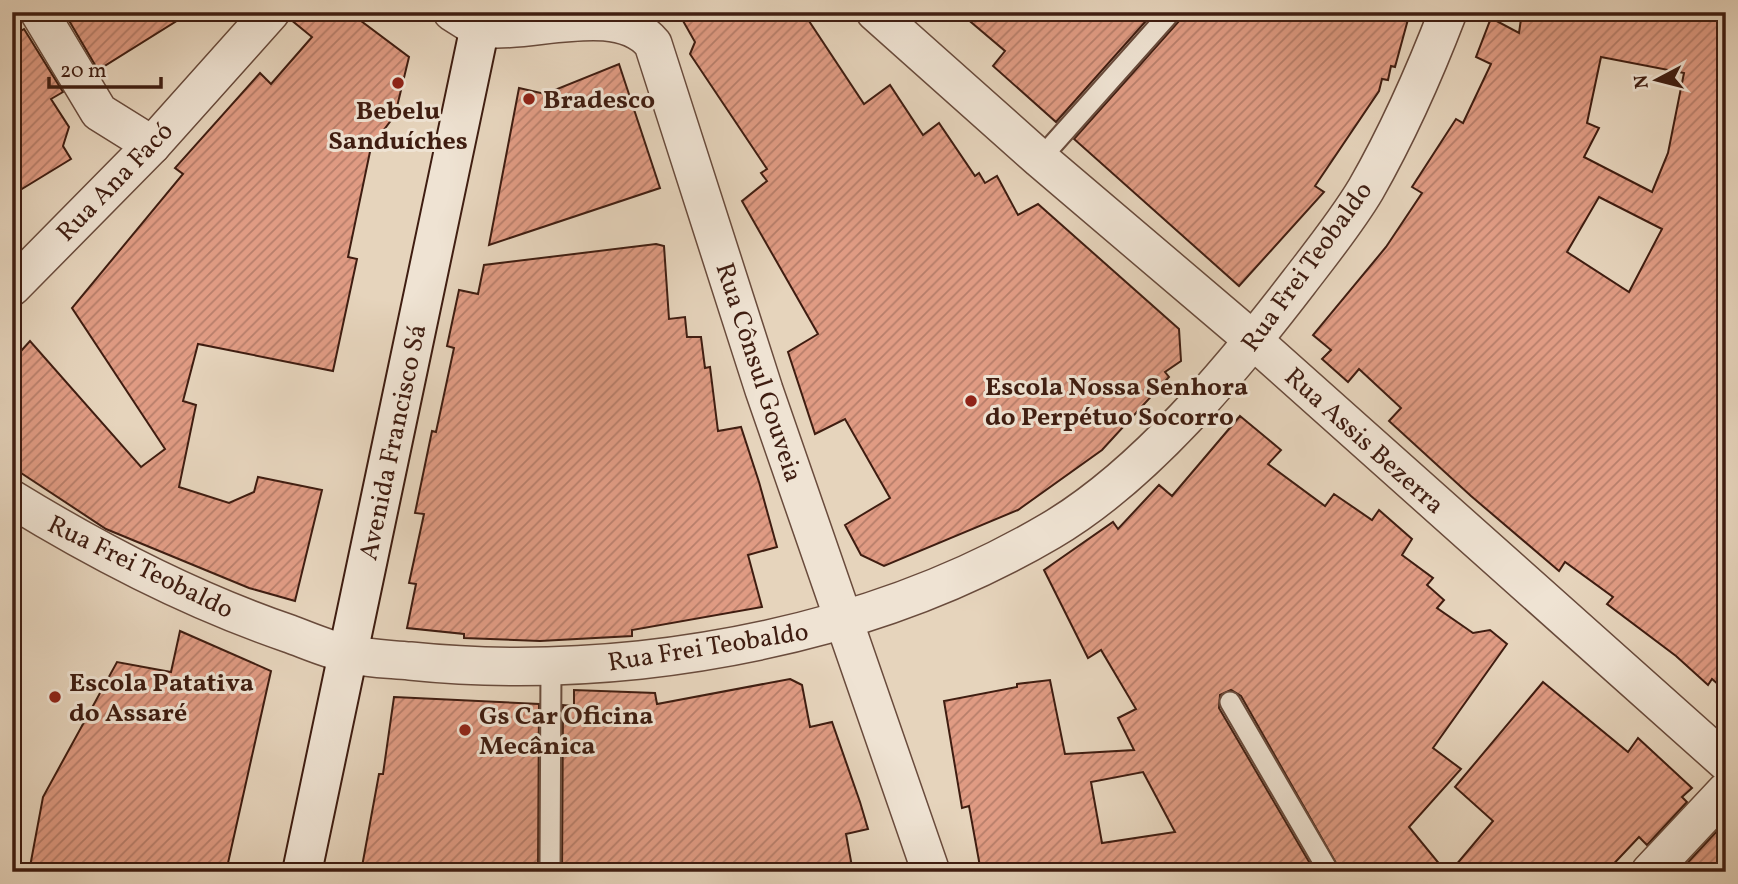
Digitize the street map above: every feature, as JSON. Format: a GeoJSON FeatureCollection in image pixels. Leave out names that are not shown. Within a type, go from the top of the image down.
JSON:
{"type":"FeatureCollection","features":[{"type":"Feature","properties":{"kind":"main road","name":"Avenida Francisco Sá"},"geometry":{"type":"LineString","coordinates":[[302,872],[348,654],[471,17]]}},
{"type":"Feature","properties":{"kind":"street"},"geometry":{"type":"LineString","coordinates":[[39,12],[99,112],[152,145]]}},
{"type":"Feature","properties":{"kind":"street","name":"Rua Ana Facó"},"geometry":{"type":"LineString","coordinates":[[12,287],[152,145],[271,12]]}},
{"type":"Feature","properties":{"kind":"street","name":"Rua Assis Bezerra"},"geometry":{"type":"LineString","coordinates":[[875,12],[1040,159],[1254,341],[1726,762]]}},
{"type":"Feature","properties":{"kind":"street","name":"Rua Frei Teobaldo"},"geometry":{"type":"LineString","coordinates":[[12,499],[71,536],[168,584],[259,624],[348,654],[427,663],[551,667],[693,654],[769,641],[845,621],[920,594],[1053,529],[1101,494],[1176,427],[1254,341],[1365,191],[1431,56],[1448,12]]}},
{"type":"Feature","properties":{"kind":"street","name":"Rua Cônsul Gouveia"},"geometry":{"type":"LineString","coordinates":[[471,17],[611,19],[636,26],[653,44],[764,390],[931,872]]}},
{"type":"Feature","properties":{"kind":"street"},"geometry":{"type":"LineString","coordinates":[[1650,872],[1726,791]]}},
{"type":"Feature","properties":{"kind":"lane"},"geometry":{"type":"LineString","coordinates":[[1040,159],[1171,12]]}},
{"type":"Feature","properties":{"kind":"lane"},"geometry":{"type":"LineString","coordinates":[[550,872],[551,667]]}},
{"type":"Feature","properties":{"kind":"lane"},"geometry":{"type":"LineString","coordinates":[[1230,702],[1329,872]]}},
{"type":"Feature","properties":{"kind":"building"},"geometry":{"type":"Polygon","coordinates":[[[64,12],[191,12],[98,70],[64,12]]]}},
{"type":"Feature","properties":{"kind":"building"},"geometry":{"type":"Polygon","coordinates":[[[291,12],[349,12],[409,57],[395,115],[371,147],[348,257],[357,259],[333,371],[198,344],[183,401],[196,405],[179,487],[229,503],[254,492],[258,477],[322,490],[295,601],[249,588],[106,529],[12,467],[12,361],[30,341],[141,467],[165,449],[72,308],[183,174],[175,168],[260,73],[271,84],[312,37],[290,19],[291,12]]]}},
{"type":"Feature","properties":{"kind":"building"},"geometry":{"type":"Polygon","coordinates":[[[678,12],[803,12],[864,104],[890,85],[923,135],[939,123],[975,176],[979,173],[985,183],[997,176],[1018,215],[1038,204],[1179,329],[1181,361],[1165,372],[1169,377],[1102,450],[1018,510],[884,566],[861,555],[845,525],[890,498],[845,419],[815,434],[788,352],[818,334],[742,201],[767,181],[761,173],[767,169],[690,54],[695,42],[678,12]]]}},
{"type":"Feature","properties":{"kind":"building"},"geometry":{"type":"Polygon","coordinates":[[[959,12],[1154,12],[1056,122],[993,66],[1005,51],[959,12]]]}},
{"type":"Feature","properties":{"kind":"building"},"geometry":{"type":"Polygon","coordinates":[[[1183,12],[1410,12],[1395,67],[1391,66],[1388,80],[1382,79],[1379,91],[1315,186],[1324,192],[1239,286],[1074,139],[1180,20],[1183,12]]]}},
{"type":"Feature","properties":{"kind":"building"},"geometry":{"type":"Polygon","coordinates":[[[1522,12],[1726,12],[1726,691],[1712,679],[1708,685],[1676,656],[1607,604],[1613,597],[1565,562],[1559,571],[1471,496],[1389,421],[1401,408],[1359,369],[1348,382],[1322,359],[1331,350],[1313,335],[1386,247],[1422,193],[1412,187],[1456,119],[1463,123],[1491,64],[1476,57],[1491,18],[1519,33],[1522,12]],[[1601,57],[1587,123],[1599,128],[1584,157],[1652,192],[1668,153],[1684,73],[1601,57]],[[1599,197],[1567,252],[1629,292],[1662,229],[1599,197]]]}},
{"type":"Feature","properties":{"kind":"building"},"geometry":{"type":"Polygon","coordinates":[[[24,29],[63,92],[51,99],[69,127],[63,146],[71,159],[12,195],[12,36],[24,29]]]}},
{"type":"Feature","properties":{"kind":"building"},"geometry":{"type":"Polygon","coordinates":[[[619,64],[660,188],[489,245],[519,88],[545,94],[619,64]]]}},
{"type":"Feature","properties":{"kind":"building"},"geometry":{"type":"Polygon","coordinates":[[[656,244],[664,246],[669,319],[685,317],[687,337],[701,337],[705,368],[710,367],[718,431],[741,427],[759,482],[777,547],[748,555],[762,607],[632,630],[632,636],[540,641],[464,638],[464,634],[407,628],[416,584],[409,583],[424,514],[415,513],[432,431],[436,432],[454,348],[447,346],[459,290],[478,294],[484,265],[656,244]]]}},
{"type":"Feature","properties":{"kind":"building"},"geometry":{"type":"Polygon","coordinates":[[[1240,416],[1281,450],[1268,464],[1325,506],[1334,494],[1372,520],[1379,510],[1412,539],[1402,555],[1433,578],[1427,585],[1444,600],[1437,608],[1473,633],[1490,630],[1507,644],[1433,748],[1461,769],[1409,827],[1446,872],[1341,872],[1241,696],[1231,690],[1220,695],[1219,708],[1315,872],[981,872],[969,806],[962,808],[944,701],[1017,687],[1017,684],[1050,680],[1065,754],[1134,750],[1118,718],[1136,709],[1101,650],[1088,658],[1044,570],[1113,522],[1118,529],[1159,485],[1172,496],[1240,416]],[[1143,772],[1091,782],[1102,843],[1175,832],[1143,772]]]}},
{"type":"Feature","properties":{"kind":"building"},"geometry":{"type":"Polygon","coordinates":[[[180,631],[271,671],[226,872],[106,872],[72,868],[71,872],[29,872],[43,797],[117,662],[171,672],[180,631]]]}},
{"type":"Feature","properties":{"kind":"building"},"geometry":{"type":"Polygon","coordinates":[[[790,679],[802,685],[810,727],[832,722],[860,802],[868,829],[846,834],[853,872],[562,872],[563,705],[574,706],[574,690],[655,693],[657,704],[790,679]]]}},
{"type":"Feature","properties":{"kind":"building"},"geometry":{"type":"Polygon","coordinates":[[[1543,682],[1628,752],[1638,738],[1692,788],[1682,797],[1687,802],[1647,845],[1639,837],[1606,872],[1450,872],[1493,821],[1455,787],[1543,682]]]}},
{"type":"Feature","properties":{"kind":"building"},"geometry":{"type":"Polygon","coordinates":[[[394,697],[539,704],[538,872],[361,872],[379,774],[383,774],[394,697]]]}},
{"type":"Feature","properties":{"kind":"building"},"geometry":{"type":"Polygon","coordinates":[[[1718,830],[1726,838],[1726,872],[1679,872],[1718,830]]]}},
{"type":"Feature","properties":{"kind":"place","name":"Bebelu Sanduíches"},"geometry":{"type":"Point","coordinates":[398,83]}},
{"type":"Feature","properties":{"kind":"place","name":"Bradesco"},"geometry":{"type":"Point","coordinates":[529,99]}},
{"type":"Feature","properties":{"kind":"place","name":"Escola Nossa Senhora do Perpétuo Socorro"},"geometry":{"type":"Point","coordinates":[971,401]}},
{"type":"Feature","properties":{"kind":"place","name":"Escola Patativa do Assaré"},"geometry":{"type":"Point","coordinates":[55,697]}},
{"type":"Feature","properties":{"kind":"place","name":"Gs Car Oficina Mecânica"},"geometry":{"type":"Point","coordinates":[465,730]}}]}
